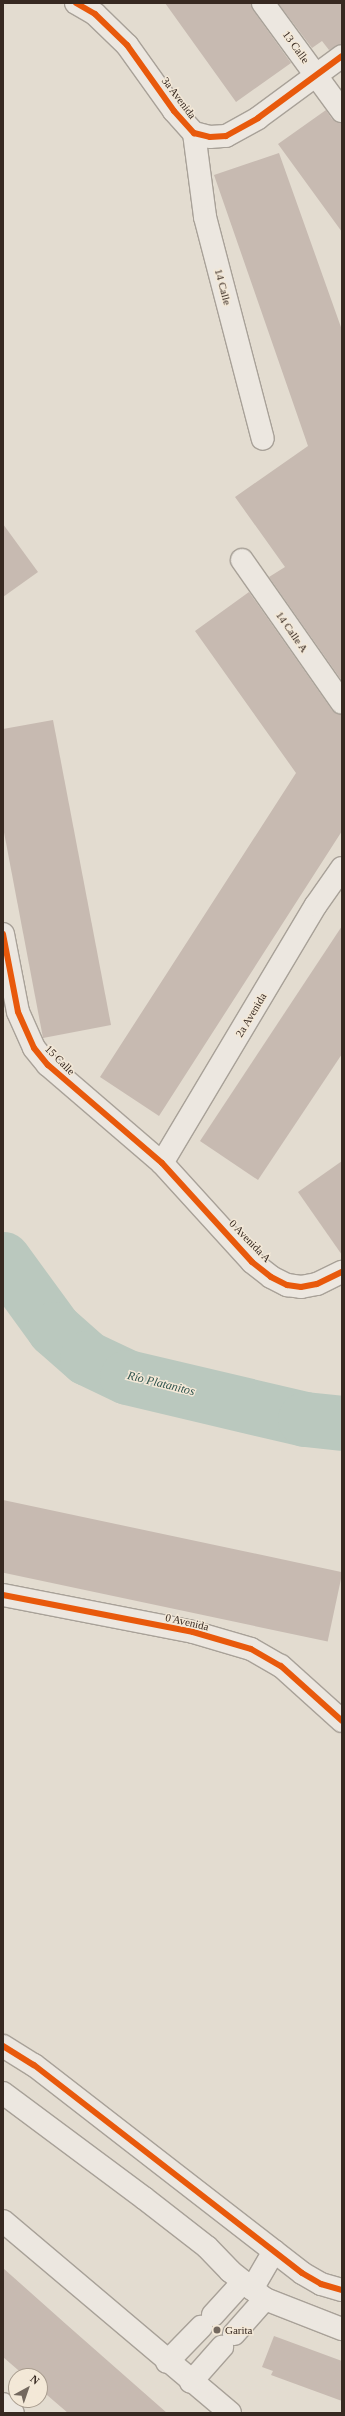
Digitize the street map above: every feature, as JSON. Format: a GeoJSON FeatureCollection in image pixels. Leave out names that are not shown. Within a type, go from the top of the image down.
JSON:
{"type":"FeatureCollection","features":[{"type":"Feature","properties":{"kind":"street","name":"3a Avenida"},"geometry":{"type":"LineString","coordinates":[[76,3],[95,14],[127,44],[174,111],[194,133],[210,137],[226,136],[258,118],[342,56]]}},
{"type":"Feature","properties":{"kind":"street","name":"13 Calle"},"geometry":{"type":"LineString","coordinates":[[263,3],[342,111]]}},
{"type":"Feature","properties":{"kind":"street","name":"14 Calle"},"geometry":{"type":"LineString","coordinates":[[194,133],[205,217],[263,439]]}},
{"type":"Feature","properties":{"kind":"street","name":"14 Calle A"},"geometry":{"type":"LineString","coordinates":[[242,560],[342,703]]}},
{"type":"Feature","properties":{"kind":"street","name":"2a Avenida"},"geometry":{"type":"LineString","coordinates":[[162,1164],[316,905],[342,868]]}},
{"type":"Feature","properties":{"kind":"street","name":"15 Calle"},"geometry":{"type":"LineString","coordinates":[[3,934],[18,1012],[34,1048],[48,1065],[162,1164]]}},
{"type":"Feature","properties":{"kind":"street","name":"0 Avenida A"},"geometry":{"type":"LineString","coordinates":[[162,1164],[252,1262],[271,1277],[287,1285],[301,1287],[317,1284],[342,1272]]}},
{"type":"Feature","properties":{"kind":"street","name":"0 Avenida"},"geometry":{"type":"LineString","coordinates":[[3,1595],[193,1632],[251,1649],[281,1666],[342,1721]]}},
{"type":"Feature","properties":{"kind":"street"},"geometry":{"type":"LineString","coordinates":[[3,2046],[34,2066],[302,2273],[321,2284],[342,2290]]}},
{"type":"Feature","properties":{"kind":"street"},"geometry":{"type":"LineString","coordinates":[[3,2093],[82,2150],[207,2247],[253,2290],[342,2329]]}},
{"type":"Feature","properties":{"kind":"street"},"geometry":{"type":"LineString","coordinates":[[3,2221],[167,2362],[230,2413]]}},
{"type":"Feature","properties":{"kind":"street"},"geometry":{"type":"LineString","coordinates":[[191,2382],[228,2340],[274,2252]]}},
{"type":"Feature","properties":{"kind":"street"},"geometry":{"type":"LineString","coordinates":[[167,2362],[207,2321],[253,2290]]}},
{"type":"Feature","properties":{"kind":"street"},"geometry":{"type":"LineString","coordinates":[[3,2404],[13,2413]]}},
{"type":"Feature","properties":{"kind":"building"},"geometry":{"type":"Polygon","coordinates":[[[165,3],[251,3],[253,10],[291,63],[236,102],[165,3]]]}},
{"type":"Feature","properties":{"kind":"building"},"geometry":{"type":"Polygon","coordinates":[[[278,3],[342,3],[342,44],[329,50],[322,41],[312,48],[278,3]]]}},
{"type":"Feature","properties":{"kind":"building"},"geometry":{"type":"Polygon","coordinates":[[[326,110],[332,119],[342,123],[342,232],[278,144],[326,110]]]}},
{"type":"Feature","properties":{"kind":"building"},"geometry":{"type":"Polygon","coordinates":[[[279,153],[342,330],[342,681],[269,577],[285,567],[235,497],[308,446],[214,175],[279,153]]]}},
{"type":"Feature","properties":{"kind":"building"},"geometry":{"type":"Polygon","coordinates":[[[3,524],[38,572],[3,597],[3,524]]]}},
{"type":"Feature","properties":{"kind":"building"},"geometry":{"type":"Polygon","coordinates":[[[249,592],[332,710],[342,715],[342,831],[159,1116],[100,1077],[296,773],[195,631],[249,592]]]}},
{"type":"Feature","properties":{"kind":"building"},"geometry":{"type":"Polygon","coordinates":[[[53,720],[111,1025],[43,1038],[3,827],[3,729],[53,720]]]}},
{"type":"Feature","properties":{"kind":"building"},"geometry":{"type":"Polygon","coordinates":[[[342,926],[342,1054],[258,1180],[200,1141],[342,926]]]}},
{"type":"Feature","properties":{"kind":"building"},"geometry":{"type":"Polygon","coordinates":[[[342,1161],[342,1255],[298,1192],[342,1161]]]}},
{"type":"Feature","properties":{"kind":"building"},"geometry":{"type":"Polygon","coordinates":[[[3,1500],[342,1572],[328,1642],[3,1573],[3,1500]]]}},
{"type":"Feature","properties":{"kind":"building"},"geometry":{"type":"Polygon","coordinates":[[[3,2268],[167,2413],[68,2413],[48,2396],[48,2368],[16,2368],[3,2357],[3,2268]]]}},
{"type":"Feature","properties":{"kind":"building"},"geometry":{"type":"Polygon","coordinates":[[[274,2336],[342,2361],[342,2401],[271,2375],[273,2371],[262,2367],[274,2336]]]}},
{"type":"Feature","properties":{"kind":"waterway","name":"Río Platanitos"},"geometry":{"type":"LineString","coordinates":[[3,1259],[54,1329],[87,1358],[127,1377],[305,1419],[342,1423]]}},
{"type":"Feature","properties":{"kind":"cycle path"},"geometry":{"type":"LineString","coordinates":[[76,3],[95,14],[127,45],[174,111],[194,133],[210,137],[226,136],[258,118],[342,56]]}},
{"type":"Feature","properties":{"kind":"cycle path"},"geometry":{"type":"LineString","coordinates":[[3,934],[18,1012],[34,1048],[48,1065],[162,1163],[252,1262],[271,1277],[287,1285],[301,1287],[317,1284],[342,1272]]}},
{"type":"Feature","properties":{"kind":"cycle path"},"geometry":{"type":"LineString","coordinates":[[3,1595],[193,1632],[251,1649],[281,1666],[342,1721]]}},
{"type":"Feature","properties":{"kind":"cycle path"},"geometry":{"type":"LineString","coordinates":[[3,2046],[34,2065],[302,2273],[321,2284],[342,2290]]}},
{"type":"Feature","properties":{"kind":"place","name":"Garita"},"geometry":{"type":"Point","coordinates":[217,2330]}}]}
